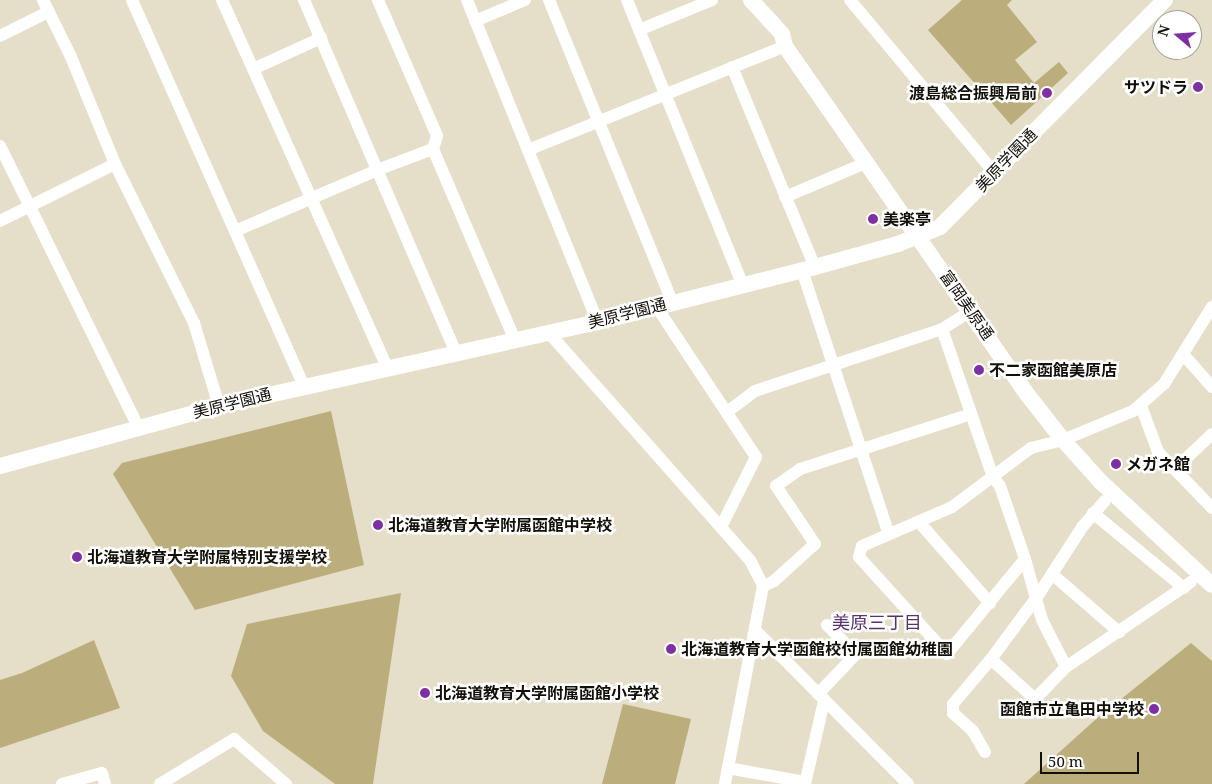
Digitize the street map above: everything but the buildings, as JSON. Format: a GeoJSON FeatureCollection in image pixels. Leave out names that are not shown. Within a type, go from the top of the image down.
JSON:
{"type":"FeatureCollection","features":[{"type":"Feature","properties":{"kind":"street"},"geometry":{"type":"LineString","coordinates":[[132,0],[304,386]]}},
{"type":"Feature","properties":{"kind":"street"},"geometry":{"type":"LineString","coordinates":[[222,0],[312,197],[387,368]]}},
{"type":"Feature","properties":{"kind":"street"},"geometry":{"type":"LineString","coordinates":[[304,0],[456,353]]}},
{"type":"Feature","properties":{"kind":"street"},"geometry":{"type":"LineString","coordinates":[[378,0],[437,136],[433,149],[515,340]]}},
{"type":"Feature","properties":{"kind":"street"},"geometry":{"type":"LineString","coordinates":[[466,0],[598,322]]}},
{"type":"Feature","properties":{"kind":"street"},"geometry":{"type":"LineString","coordinates":[[475,21],[525,0]]}},
{"type":"Feature","properties":{"kind":"street"},"geometry":{"type":"LineString","coordinates":[[549,0],[599,121],[664,304],[727,412],[756,457],[721,527]]}},
{"type":"Feature","properties":{"kind":"street"},"geometry":{"type":"LineString","coordinates":[[627,0],[743,285]]}},
{"type":"Feature","properties":{"kind":"street"},"geometry":{"type":"LineString","coordinates":[[639,30],[712,0]]}},
{"type":"Feature","properties":{"kind":"street","name":"富岡美原通"},"geometry":{"type":"LineString","coordinates":[[751,0],[782,34],[785,46],[868,162],[1026,394],[1062,440],[1101,482],[1212,585]]}},
{"type":"Feature","properties":{"kind":"street"},"geometry":{"type":"LineString","coordinates":[[850,0],[994,172]]}},
{"type":"Feature","properties":{"kind":"street","name":"美原学園通"},"geometry":{"type":"LineString","coordinates":[[0,466],[219,406],[598,322],[808,268],[919,236],[940,228],[1165,0]]}},
{"type":"Feature","properties":{"kind":"street"},"geometry":{"type":"LineString","coordinates":[[0,36],[45,6],[115,164],[194,324],[219,406]]}},
{"type":"Feature","properties":{"kind":"street"},"geometry":{"type":"LineString","coordinates":[[253,69],[321,38]]}},
{"type":"Feature","properties":{"kind":"street"},"geometry":{"type":"LineString","coordinates":[[528,150],[785,46]]}},
{"type":"Feature","properties":{"kind":"street"},"geometry":{"type":"LineString","coordinates":[[732,67],[785,197],[808,268],[833,365],[889,534]]}},
{"type":"Feature","properties":{"kind":"street"},"geometry":{"type":"LineString","coordinates":[[0,146],[140,428]]}},
{"type":"Feature","properties":{"kind":"street"},"geometry":{"type":"LineString","coordinates":[[235,232],[312,197],[433,149]]}},
{"type":"Feature","properties":{"kind":"street"},"geometry":{"type":"LineString","coordinates":[[785,197],[868,162]]}},
{"type":"Feature","properties":{"kind":"street"},"geometry":{"type":"LineString","coordinates":[[0,221],[115,164]]}},
{"type":"Feature","properties":{"kind":"street"},"geometry":{"type":"LineString","coordinates":[[1025,559],[947,654],[859,557],[862,546],[952,507],[1031,448],[1062,440],[1141,406],[1164,384],[1183,354],[1207,323],[1212,307]]}},
{"type":"Feature","properties":{"kind":"street"},"geometry":{"type":"LineString","coordinates":[[727,412],[755,391],[942,329],[971,311]]}},
{"type":"Feature","properties":{"kind":"street"},"geometry":{"type":"LineString","coordinates":[[942,329],[993,477],[1000,486],[1025,559],[1048,636],[1066,667]]}},
{"type":"Feature","properties":{"kind":"street"},"geometry":{"type":"LineString","coordinates":[[549,333],[750,560],[763,586],[757,632],[725,784]]}},
{"type":"Feature","properties":{"kind":"street"},"geometry":{"type":"LineString","coordinates":[[1183,354],[1212,387]]}},
{"type":"Feature","properties":{"kind":"street"},"geometry":{"type":"LineString","coordinates":[[1141,406],[1158,452],[1212,508]]}},
{"type":"Feature","properties":{"kind":"street"},"geometry":{"type":"LineString","coordinates":[[763,586],[774,581],[815,544],[776,486],[800,469],[863,451],[971,414]]}},
{"type":"Feature","properties":{"kind":"street"},"geometry":{"type":"LineString","coordinates":[[1175,470],[1212,434]]}},
{"type":"Feature","properties":{"kind":"street"},"geometry":{"type":"LineString","coordinates":[[985,752],[973,731],[953,712],[953,704],[991,659],[1037,597],[1093,514],[1105,501]]}},
{"type":"Feature","properties":{"kind":"street"},"geometry":{"type":"LineString","coordinates":[[991,659],[1035,699],[1066,667],[1188,585],[1093,514]]}},
{"type":"Feature","properties":{"kind":"street"},"geometry":{"type":"LineString","coordinates":[[919,522],[990,602]]}},
{"type":"Feature","properties":{"kind":"street"},"geometry":{"type":"LineString","coordinates":[[1052,574],[1119,632]]}},
{"type":"Feature","properties":{"kind":"street"},"geometry":{"type":"LineString","coordinates":[[728,768],[805,783],[821,698],[856,654],[827,625]]}},
{"type":"Feature","properties":{"kind":"street"},"geometry":{"type":"LineString","coordinates":[[757,632],[908,784]]}},
{"type":"Feature","properties":{"kind":"street"},"geometry":{"type":"LineString","coordinates":[[160,784],[234,739],[286,784]]}},
{"type":"Feature","properties":{"kind":"street"},"geometry":{"type":"LineString","coordinates":[[62,784],[102,773],[105,784]]}},
{"type":"Feature","properties":{"kind":"shaded area"},"geometry":{"type":"Polygon","coordinates":[[[962,0],[1012,0],[1007,5],[1037,42],[1015,60],[1034,83],[1059,62],[1068,73],[1011,125],[928,30],[962,0]]]}},
{"type":"Feature","properties":{"kind":"shaded area"},"geometry":{"type":"Polygon","coordinates":[[[331,411],[364,565],[195,610],[113,474],[122,463],[331,411]]]}},
{"type":"Feature","properties":{"kind":"shaded area"},"geometry":{"type":"Polygon","coordinates":[[[401,593],[373,784],[335,784],[263,731],[231,676],[247,624],[401,593]]]}},
{"type":"Feature","properties":{"kind":"shaded area"},"geometry":{"type":"Polygon","coordinates":[[[94,640],[120,708],[0,748],[0,680],[22,673],[94,640]]]}},
{"type":"Feature","properties":{"kind":"shaded area","name":"函館市立亀田中学校"},"geometry":{"type":"Polygon","coordinates":[[[1191,643],[1212,661],[1212,784],[1024,784],[1095,720],[1191,643]]]}},
{"type":"Feature","properties":{"kind":"shaded area"},"geometry":{"type":"Polygon","coordinates":[[[623,704],[691,719],[675,784],[602,784],[623,704]]]}},
{"type":"Feature","properties":{"kind":"place","name":"サツドラ"},"geometry":{"type":"Point","coordinates":[1198,87]}},
{"type":"Feature","properties":{"kind":"place","name":"渡島総合振興局前"},"geometry":{"type":"Point","coordinates":[1047,93]}},
{"type":"Feature","properties":{"kind":"place","name":"美楽亭"},"geometry":{"type":"Point","coordinates":[873,219]}},
{"type":"Feature","properties":{"kind":"place","name":"不二家函館美原店"},"geometry":{"type":"Point","coordinates":[979,370]}},
{"type":"Feature","properties":{"kind":"place","name":"メガネ館"},"geometry":{"type":"Point","coordinates":[1116,464]}},
{"type":"Feature","properties":{"kind":"place","name":"北海道教育大学附属函館中学校"},"geometry":{"type":"Point","coordinates":[378,525]}},
{"type":"Feature","properties":{"kind":"place","name":"北海道教育大学附属特別支援学校"},"geometry":{"type":"Point","coordinates":[77,557]}},
{"type":"Feature","properties":{"kind":"place","name":"北海道教育大学函館校付属函館幼稚園"},"geometry":{"type":"Point","coordinates":[671,649]}},
{"type":"Feature","properties":{"kind":"place","name":"北海道教育大学附属函館小学校"},"geometry":{"type":"Point","coordinates":[425,693]}},
{"type":"Feature","properties":{"kind":"place","name":"函館市立亀田中学校"},"geometry":{"type":"Point","coordinates":[1154,709]}},
{"type":"Feature","properties":{"kind":"district","name":"美原三丁目"},"geometry":{"type":"Point","coordinates":[877,622]}}]}
